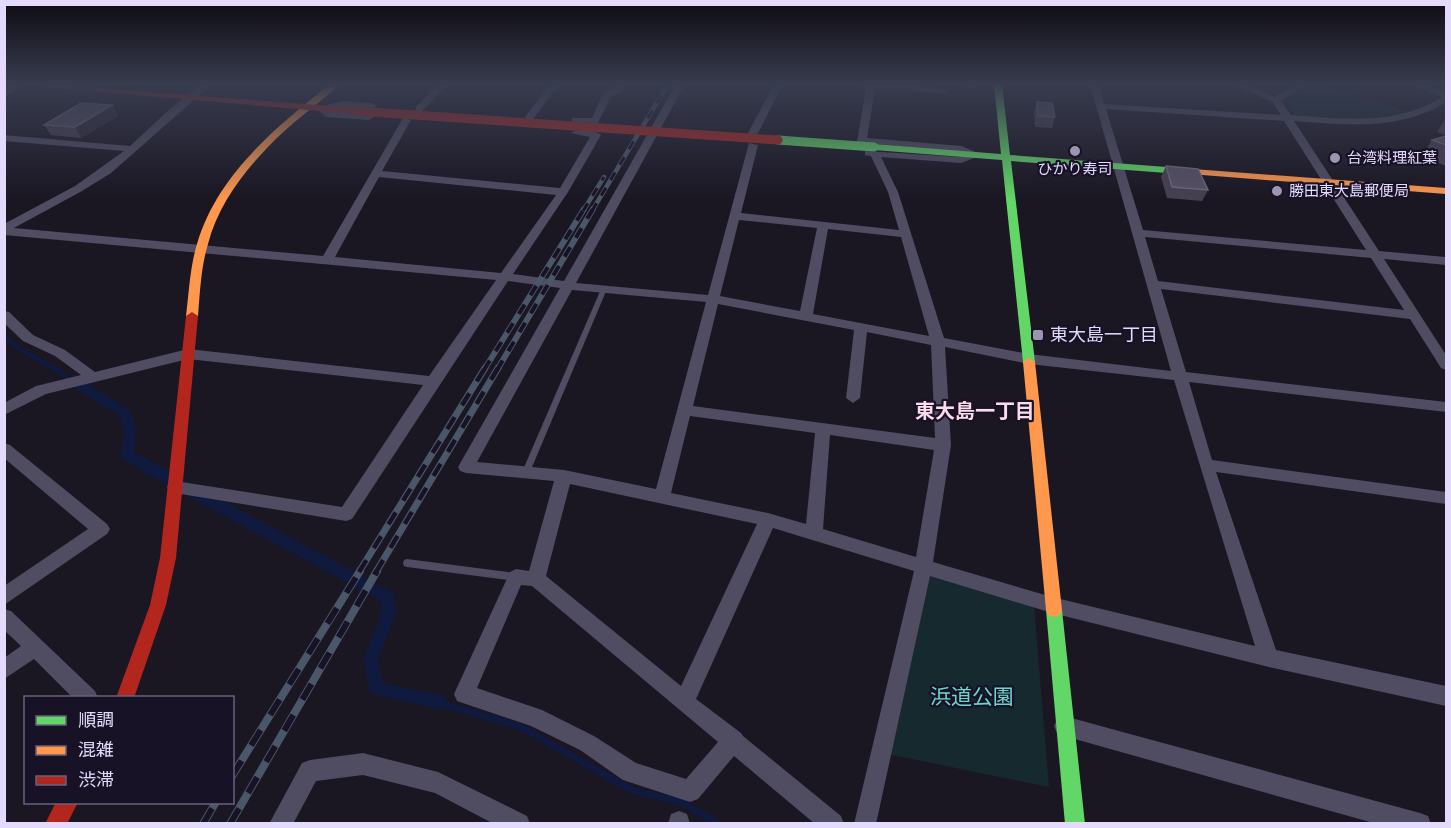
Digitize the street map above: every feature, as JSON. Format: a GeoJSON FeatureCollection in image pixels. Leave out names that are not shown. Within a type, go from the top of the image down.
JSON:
{"type":"FeatureCollection","features":[{"type":"Feature","properties":{"kind":"street"},"geometry":{"type":"LineString","coordinates":[[4,230],[99,177],[159,123]]}},
{"type":"Feature","properties":{"kind":"street"},"geometry":{"type":"LineString","coordinates":[[126,696],[158,605],[168,558],[200,248],[206,229],[228,186],[263,144],[292,123]]}},
{"type":"Feature","properties":{"kind":"street"},"geometry":{"type":"LineString","coordinates":[[327,260],[405,123]]}},
{"type":"Feature","properties":{"kind":"street"},"geometry":{"type":"LineString","coordinates":[[175,487],[346,514],[432,381],[563,192],[596,135],[439,123]]}},
{"type":"Feature","properties":{"kind":"street"},"geometry":{"type":"LineString","coordinates":[[522,123],[1115,164],[1446,191]]}},
{"type":"Feature","properties":{"kind":"street"},"geometry":{"type":"LineString","coordinates":[[662,497],[753,139],[760,123]]}},
{"type":"Feature","properties":{"kind":"street"},"geometry":{"type":"LineString","coordinates":[[865,824],[924,565],[944,445],[938,342],[893,192],[870,147],[870,123]]}},
{"type":"Feature","properties":{"kind":"street"},"geometry":{"type":"LineString","coordinates":[[1002,123],[1029,359],[1075,824]]}},
{"type":"Feature","properties":{"kind":"street"},"geometry":{"type":"LineString","coordinates":[[1104,123],[1206,465],[1269,658]]}},
{"type":"Feature","properties":{"kind":"street"},"geometry":{"type":"LineString","coordinates":[[1291,123],[1446,365]]}},
{"type":"Feature","properties":{"kind":"street"},"geometry":{"type":"LineString","coordinates":[[870,147],[753,139],[659,125],[466,467],[564,476],[768,520],[1052,605],[1269,658],[1446,696]]}},
{"type":"Feature","properties":{"kind":"street"},"geometry":{"type":"LineString","coordinates":[[4,138],[132,148]]}},
{"type":"Feature","properties":{"kind":"street"},"geometry":{"type":"LineString","coordinates":[[650,138],[753,139],[870,147]]}},
{"type":"Feature","properties":{"kind":"street"},"geometry":{"type":"LineString","coordinates":[[376,174],[563,192]]}},
{"type":"Feature","properties":{"kind":"street"},"geometry":{"type":"LineString","coordinates":[[735,216],[905,234]]}},
{"type":"Feature","properties":{"kind":"street"},"geometry":{"type":"LineString","coordinates":[[806,316],[824,225]]}},
{"type":"Feature","properties":{"kind":"street"},"geometry":{"type":"LineString","coordinates":[[4,230],[506,277],[569,286],[713,299],[1029,359],[1446,407]]}},
{"type":"Feature","properties":{"kind":"street"},"geometry":{"type":"LineString","coordinates":[[1137,233],[1446,261]]}},
{"type":"Feature","properties":{"kind":"street"},"geometry":{"type":"LineString","coordinates":[[1152,284],[1414,315]]}},
{"type":"Feature","properties":{"kind":"street"},"geometry":{"type":"LineString","coordinates":[[4,315],[28,338],[60,354],[91,376]]}},
{"type":"Feature","properties":{"kind":"street"},"geometry":{"type":"LineString","coordinates":[[853,398],[861,327]]}},
{"type":"Feature","properties":{"kind":"street"},"geometry":{"type":"LineString","coordinates":[[4,410],[41,390],[188,354],[432,381]]}},
{"type":"Feature","properties":{"kind":"street"},"geometry":{"type":"LineString","coordinates":[[685,410],[944,445]]}},
{"type":"Feature","properties":{"kind":"street"},"geometry":{"type":"LineString","coordinates":[[814,532],[823,428]]}},
{"type":"Feature","properties":{"kind":"street"},"geometry":{"type":"LineString","coordinates":[[4,449],[101,529],[4,597]]}},
{"type":"Feature","properties":{"kind":"street"},"geometry":{"type":"LineString","coordinates":[[1206,465],[1446,498]]}},
{"type":"Feature","properties":{"kind":"street"},"geometry":{"type":"LineString","coordinates":[[564,476],[526,578],[464,694],[535,717],[587,743],[631,772],[690,791],[734,740]]}},
{"type":"Feature","properties":{"kind":"street"},"geometry":{"type":"LineString","coordinates":[[685,701],[768,520]]}},
{"type":"Feature","properties":{"kind":"street"},"geometry":{"type":"LineString","coordinates":[[526,578],[734,740],[833,824]]}},
{"type":"Feature","properties":{"kind":"street"},"geometry":{"type":"LineString","coordinates":[[4,617],[86,696]]}},
{"type":"Feature","properties":{"kind":"street"},"geometry":{"type":"LineString","coordinates":[[4,670],[36,647]]}},
{"type":"Feature","properties":{"kind":"street"},"geometry":{"type":"LineString","coordinates":[[1064,726],[1420,824]]}},
{"type":"Feature","properties":{"kind":"street"},"geometry":{"type":"LineString","coordinates":[[280,824],[309,771],[363,764],[438,783],[519,824]]}},
{"type":"Feature","properties":{"kind":"street"},"geometry":{"type":"LineString","coordinates":[[55,824],[67,804]]}},
{"type":"Feature","properties":{"kind":"lane"},"geometry":{"type":"LineString","coordinates":[[526,472],[604,289]]}},
{"type":"Feature","properties":{"kind":"lane"},"geometry":{"type":"LineString","coordinates":[[407,563],[526,578]]}},
{"type":"Feature","properties":{"kind":"green space","name":"浜道公園"},"geometry":{"type":"Polygon","coordinates":[[[929,574],[1034,605],[1049,787],[887,754],[929,574]]]}},
{"type":"Feature","properties":{"kind":"water"},"geometry":{"type":"Polygon","coordinates":[[[73,375],[131,411],[136,428],[134,452],[395,594],[396,614],[378,659],[383,683],[446,696],[440,710],[370,693],[363,659],[380,617],[381,601],[143,472],[120,456],[124,431],[120,416],[62,381],[73,375]]]}},
{"type":"Feature","properties":{"kind":"building"},"geometry":{"type":"Polygon","coordinates":[[[48,123],[82,123],[75,127],[44,125],[48,123]]]}},
{"type":"Feature","properties":{"kind":"building"},"geometry":{"type":"Polygon","coordinates":[[[1446,136],[1446,145],[1432,140],[1446,136]]]}},
{"type":"Feature","properties":{"kind":"building"},"geometry":{"type":"Polygon","coordinates":[[[1166,166],[1198,169],[1208,190],[1172,187],[1166,166]]]}},
{"type":"Feature","properties":{"kind":"waterway"},"geometry":{"type":"LineString","coordinates":[[4,336],[18,348],[55,369]]}},
{"type":"Feature","properties":{"kind":"waterway"},"geometry":{"type":"LineString","coordinates":[[55,369],[67,378]]}},
{"type":"Feature","properties":{"kind":"waterway"},"geometry":{"type":"LineString","coordinates":[[437,702],[521,727],[631,790],[681,802],[719,824]]}},
{"type":"Feature","properties":{"kind":"railway"},"geometry":{"type":"LineString","coordinates":[[592,211],[645,123]]}},
{"type":"Feature","properties":{"kind":"railway"},"geometry":{"type":"LineString","coordinates":[[583,211],[604,177]]}},
{"type":"Feature","properties":{"kind":"railway"},"geometry":{"type":"LineString","coordinates":[[484,370],[584,209]]}},
{"type":"Feature","properties":{"kind":"railway"},"geometry":{"type":"LineString","coordinates":[[497,370],[593,209]]}},
{"type":"Feature","properties":{"kind":"railway"},"geometry":{"type":"LineString","coordinates":[[359,572],[485,368]]}},
{"type":"Feature","properties":{"kind":"railway"},"geometry":{"type":"LineString","coordinates":[[376,572],[498,368]]}},
{"type":"Feature","properties":{"kind":"railway"},"geometry":{"type":"LineString","coordinates":[[234,773],[360,571]]}},
{"type":"Feature","properties":{"kind":"railway"},"geometry":{"type":"LineString","coordinates":[[230,824],[377,571]]}},
{"type":"Feature","properties":{"kind":"railway"},"geometry":{"type":"LineString","coordinates":[[203,824],[215,804]]}},
{"type":"Feature","properties":{"kind":"traffic: fast"},"geometry":{"type":"LineString","coordinates":[[1002,123],[1029,362]]}},
{"type":"Feature","properties":{"kind":"traffic: fast"},"geometry":{"type":"LineString","coordinates":[[778,140],[874,147]]}},
{"type":"Feature","properties":{"kind":"traffic: fast"},"geometry":{"type":"LineString","coordinates":[[874,147],[1180,171]]}},
{"type":"Feature","properties":{"kind":"traffic: fast"},"geometry":{"type":"LineString","coordinates":[[1054,610],[1075,824]]}},
{"type":"Feature","properties":{"kind":"traffic: slow"},"geometry":{"type":"LineString","coordinates":[[192,316],[202,245],[215,212],[243,169],[259,150],[289,123]]}},
{"type":"Feature","properties":{"kind":"traffic: slow"},"geometry":{"type":"LineString","coordinates":[[1180,171],[1446,191]]}},
{"type":"Feature","properties":{"kind":"traffic: slow"},"geometry":{"type":"LineString","coordinates":[[1029,362],[1054,610]]}},
{"type":"Feature","properties":{"kind":"traffic: jam"},"geometry":{"type":"LineString","coordinates":[[525,123],[778,140]]}},
{"type":"Feature","properties":{"kind":"traffic: jam"},"geometry":{"type":"LineString","coordinates":[[126,696],[158,605],[168,558],[192,316]]}},
{"type":"Feature","properties":{"kind":"traffic: jam"},"geometry":{"type":"LineString","coordinates":[[55,824],[67,804]]}},
{"type":"Feature","properties":{"kind":"place","name":"ひかり寿司"},"geometry":{"type":"Point","coordinates":[1075,151]}},
{"type":"Feature","properties":{"kind":"place","name":"台湾料理紅葉"},"geometry":{"type":"Point","coordinates":[1335,158]}},
{"type":"Feature","properties":{"kind":"place","name":"勝田東大島郵便局"},"geometry":{"type":"Point","coordinates":[1277,191]}},
{"type":"Feature","properties":{"kind":"place","name":"東大島一丁目"},"geometry":{"type":"Point","coordinates":[1038,335]}},
{"type":"Feature","properties":{"kind":"district","name":"東大島一丁目"},"geometry":{"type":"Point","coordinates":[975,411]}}]}
